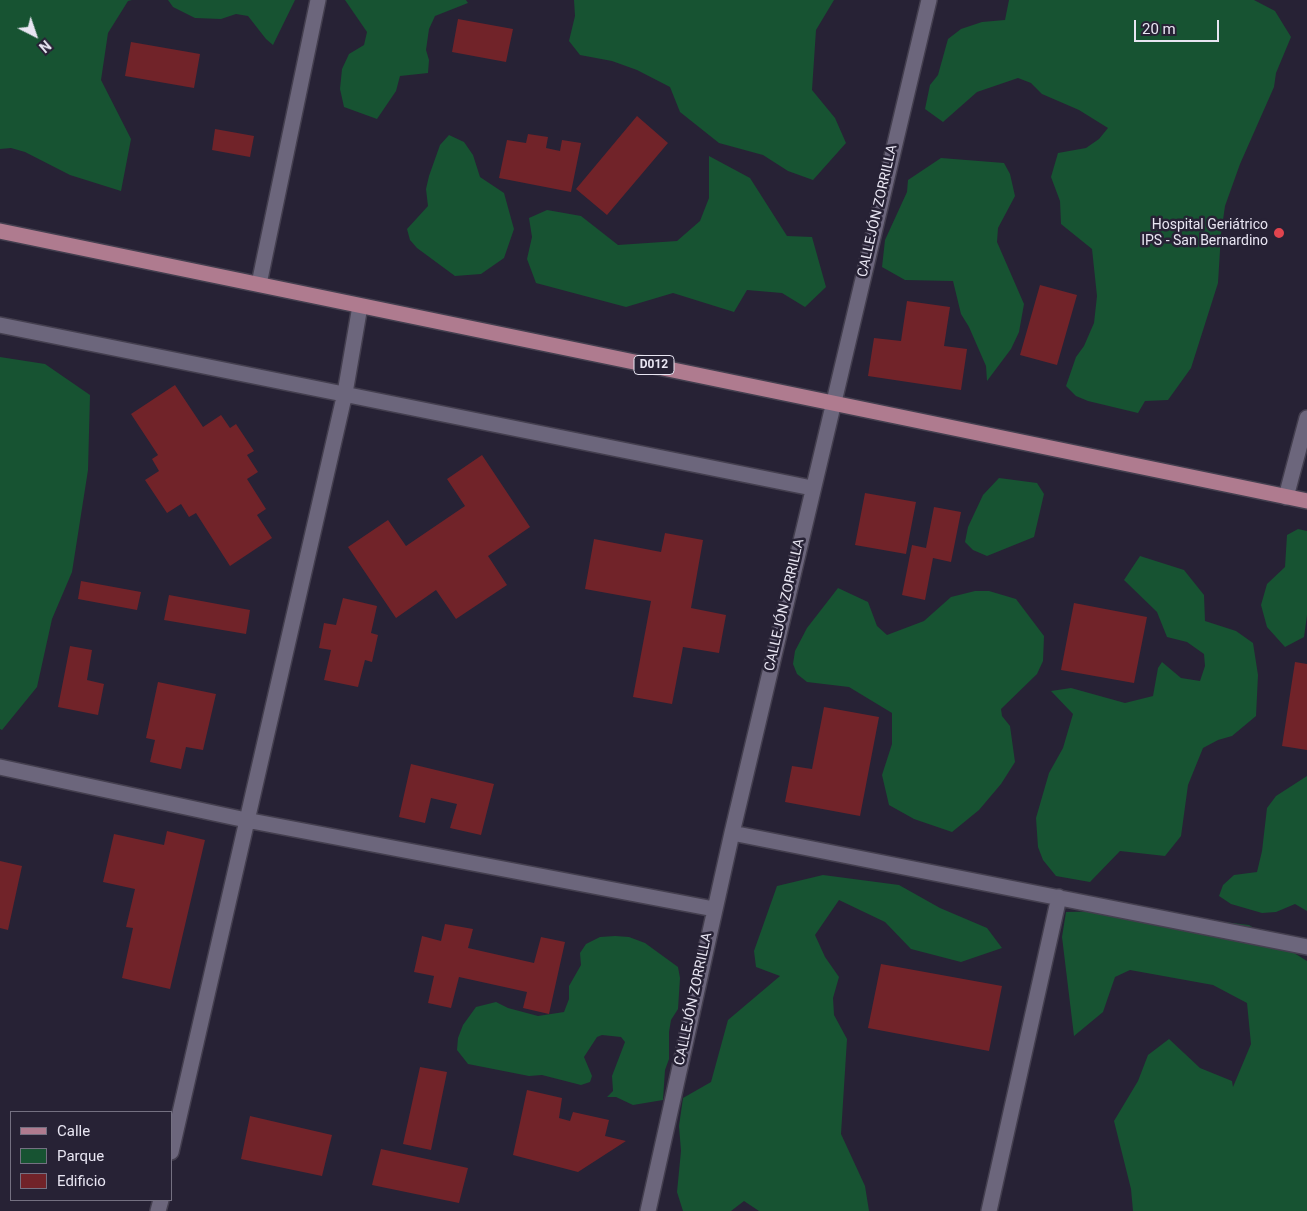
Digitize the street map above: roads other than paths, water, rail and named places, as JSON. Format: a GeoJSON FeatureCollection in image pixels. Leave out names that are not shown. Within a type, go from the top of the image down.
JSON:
{"type":"FeatureCollection","features":[{"type":"Feature","properties":{"kind":"main road","name":"D012"},"geometry":{"type":"LineString","coordinates":[[0,231],[1307,501]]}},
{"type":"Feature","properties":{"kind":"street"},"geometry":{"type":"LineString","coordinates":[[259,284],[318,0]]}},
{"type":"Feature","properties":{"kind":"street","name":"CALLEJÓN ZORRILLA"},"geometry":{"type":"LineString","coordinates":[[648,1211],[714,909],[812,488],[929,0]]}},
{"type":"Feature","properties":{"kind":"street"},"geometry":{"type":"LineString","coordinates":[[172,1148],[345,393],[360,306]]}},
{"type":"Feature","properties":{"kind":"street"},"geometry":{"type":"LineString","coordinates":[[0,325],[812,488]]}},
{"type":"Feature","properties":{"kind":"street"},"geometry":{"type":"LineString","coordinates":[[1286,497],[1307,418]]}},
{"type":"Feature","properties":{"kind":"street"},"geometry":{"type":"LineString","coordinates":[[0,767],[246,820],[714,909]]}},
{"type":"Feature","properties":{"kind":"street"},"geometry":{"type":"LineString","coordinates":[[732,833],[1307,947]]}},
{"type":"Feature","properties":{"kind":"street"},"geometry":{"type":"LineString","coordinates":[[989,1211],[1059,897]]}},
{"type":"Feature","properties":{"kind":"place","name":"Hospital Geriátrico IPS - San Bernardino"},"geometry":{"type":"Point","coordinates":[1279,233]}}]}
